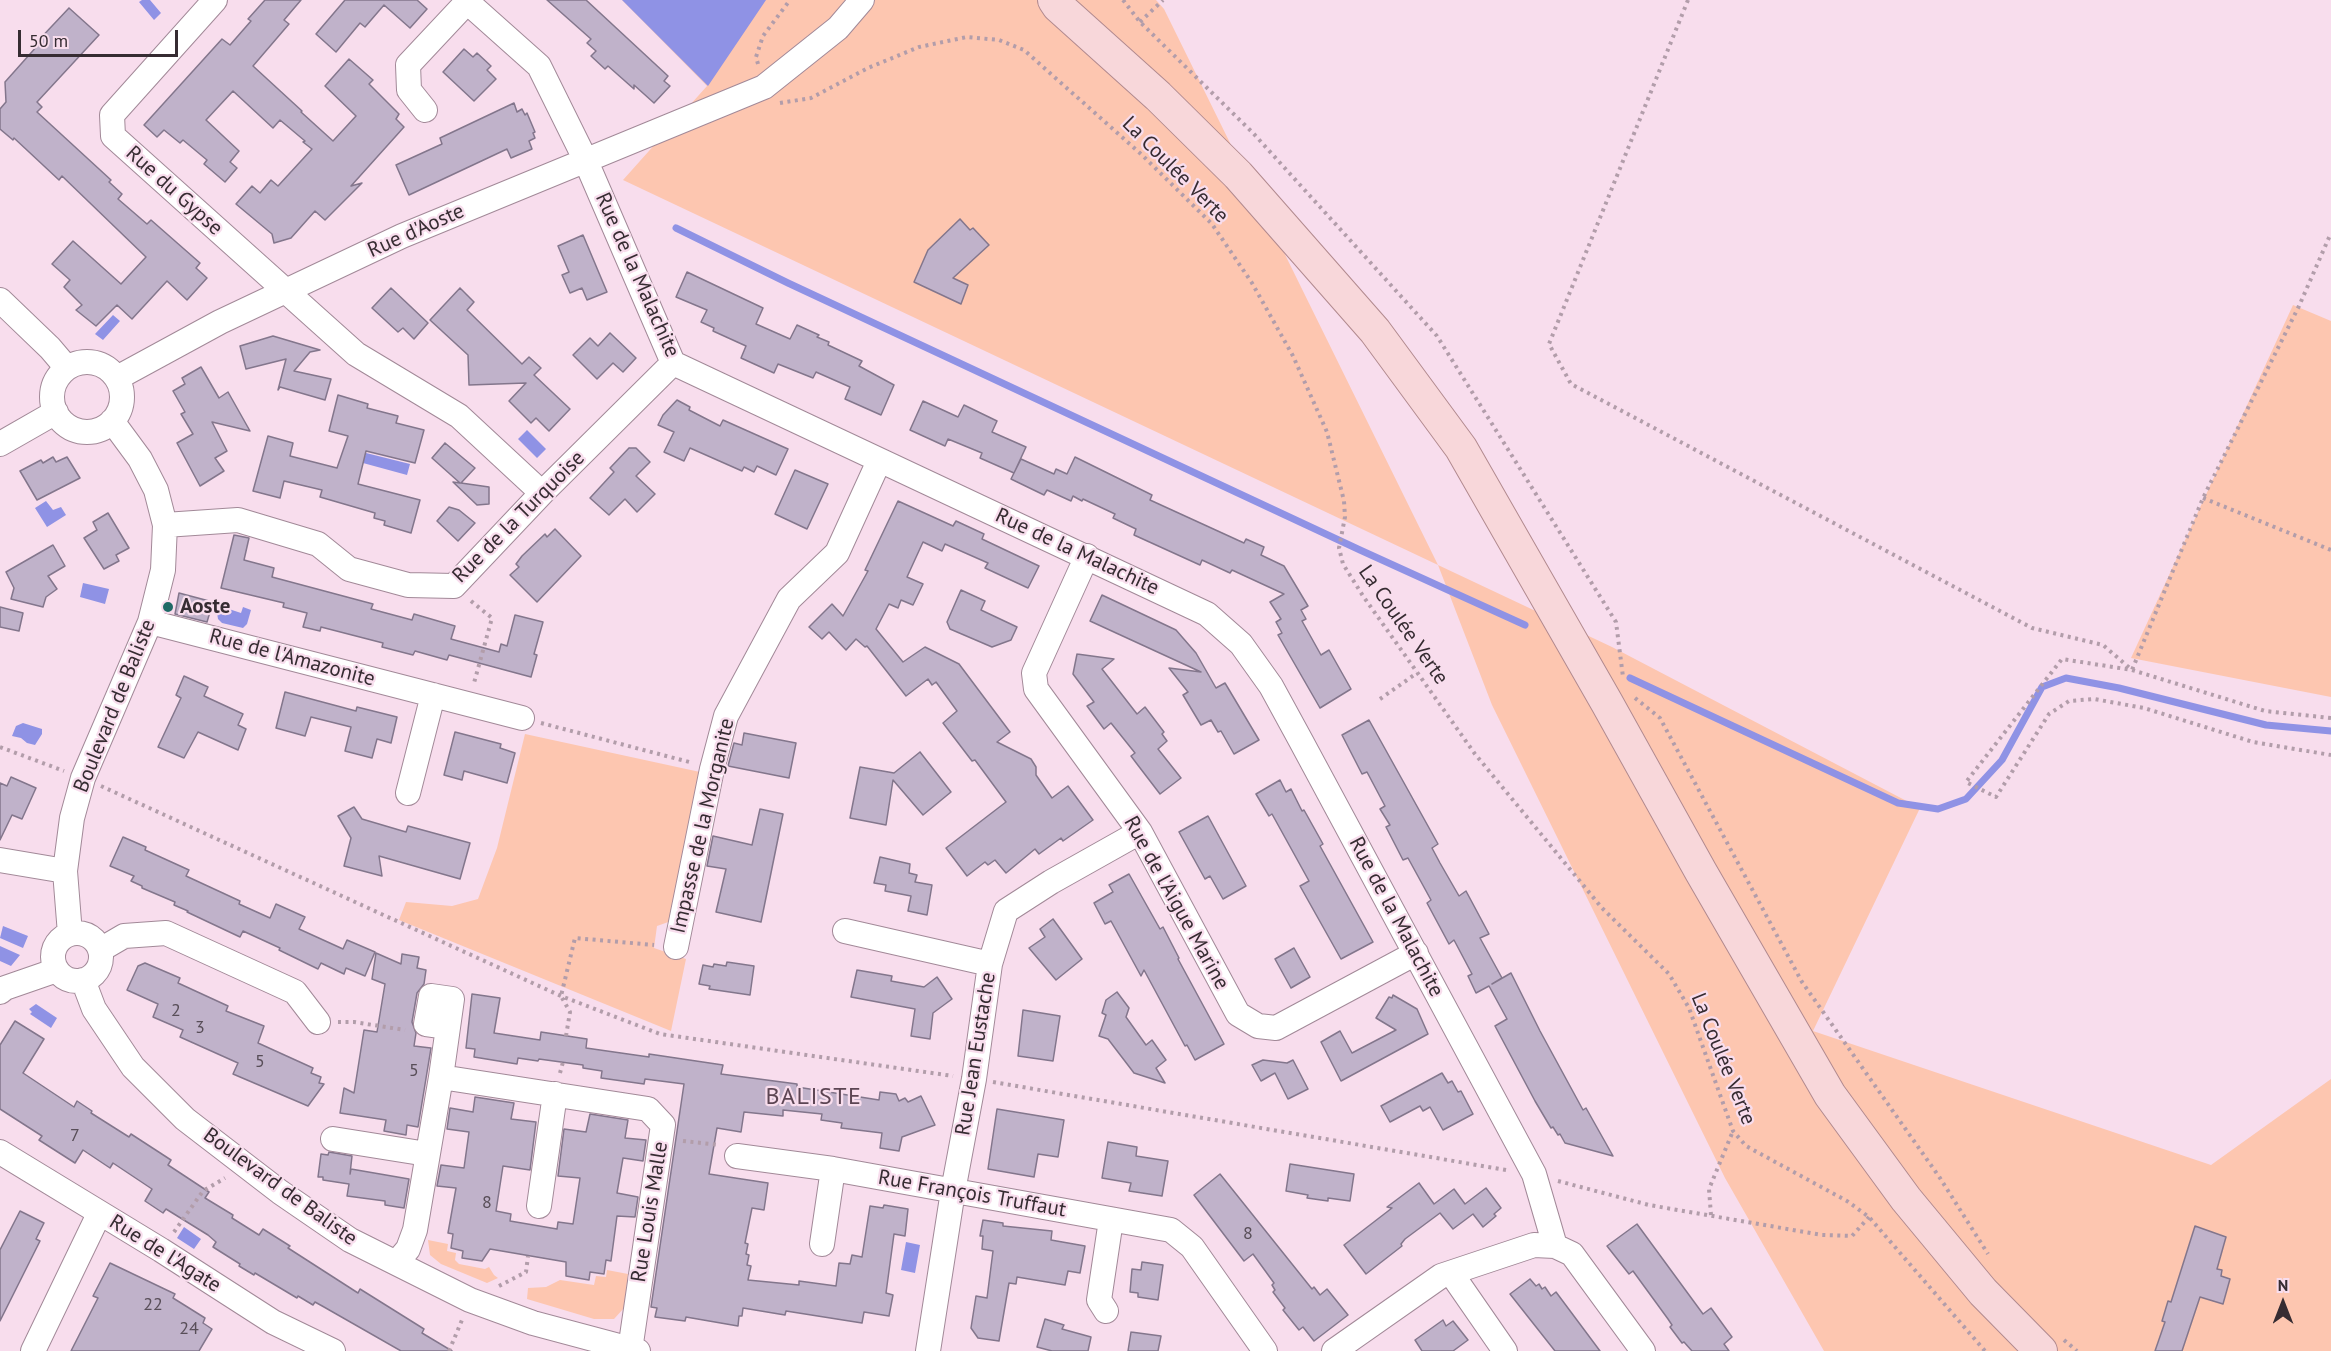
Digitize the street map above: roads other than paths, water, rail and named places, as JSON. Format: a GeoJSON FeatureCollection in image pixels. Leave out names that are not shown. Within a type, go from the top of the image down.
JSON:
{"type":"FeatureCollection","features":[{"type":"Feature","properties":{"kind":"main road"},"geometry":{"type":"LineString","coordinates":[[1052,2],[1158,96],[1238,175],[1382,340],[1461,448],[1830,1095],[1906,1199],[1983,1292],[2041,1351]]}},
{"type":"Feature","properties":{"kind":"street","name":"Rue du Gypse"},"geometry":{"type":"LineString","coordinates":[[215,0],[112,115],[113,136],[284,292],[356,354],[459,416],[542,493]]}},
{"type":"Feature","properties":{"kind":"street","name":"Rue d'Aoste"},"geometry":{"type":"LineString","coordinates":[[117,378],[220,322],[402,236],[764,87],[838,28],[862,0]]}},
{"type":"Feature","properties":{"kind":"street"},"geometry":{"type":"LineString","coordinates":[[425,110],[409,90],[408,65],[466,1]]}},
{"type":"Feature","properties":{"kind":"street","name":"Rue de la Malachite"},"geometry":{"type":"LineString","coordinates":[[466,1],[539,66],[585,159],[672,363],[1088,556],[1207,614],[1241,644],[1271,686],[1534,1174],[1555,1245]]}},
{"type":"Feature","properties":{"kind":"street"},"geometry":{"type":"LineString","coordinates":[[0,300],[50,348],[67,368]]}},
{"type":"Feature","properties":{"kind":"street"},"geometry":{"type":"LineString","coordinates":[[77,363],[99,364],[117,378],[122,401],[112,421],[92,431],[81,431],[62,421],[56,412],[53,403],[55,384],[67,368],[77,363]]}},
{"type":"Feature","properties":{"kind":"street","name":"Rue de la Turquoise"},"geometry":{"type":"LineString","coordinates":[[165,525],[238,520],[318,544],[349,569],[408,585],[454,586],[542,493],[672,363]]}},
{"type":"Feature","properties":{"kind":"street"},"geometry":{"type":"LineString","coordinates":[[0,444],[56,412]]}},
{"type":"Feature","properties":{"kind":"street","name":"Boulevard de Baliste"},"geometry":{"type":"LineString","coordinates":[[70,934],[64,872],[72,819],[82,778],[150,622],[163,570],[165,525],[156,490],[140,459],[112,421]]}},
{"type":"Feature","properties":{"kind":"street","name":"Impasse de la Morganite"},"geometry":{"type":"LineString","coordinates":[[676,947],[712,769],[726,716],[789,599],[837,553],[879,461]]}},
{"type":"Feature","properties":{"kind":"street","name":"Rue de l'Aigue Marine"},"geometry":{"type":"LineString","coordinates":[[1088,556],[1034,673],[1036,689],[1140,832],[1238,1014],[1258,1026],[1276,1028],[1416,952]]}},
{"type":"Feature","properties":{"kind":"street","name":"Rue de l'Amazonite"},"geometry":{"type":"LineString","coordinates":[[150,622],[522,718]]}},
{"type":"Feature","properties":{"kind":"street"},"geometry":{"type":"LineString","coordinates":[[408,793],[433,695]]}},
{"type":"Feature","properties":{"kind":"street","name":"Rue Jean Eustache"},"geometry":{"type":"LineString","coordinates":[[928,1351],[953,1191],[974,1079],[990,964],[1006,911],[1051,882],[1140,832]]}},
{"type":"Feature","properties":{"kind":"street"},"geometry":{"type":"LineString","coordinates":[[0,860],[64,872]]}},
{"type":"Feature","properties":{"kind":"street"},"geometry":{"type":"LineString","coordinates":[[845,931],[990,964]]}},
{"type":"Feature","properties":{"kind":"street"},"geometry":{"type":"LineString","coordinates":[[80,933],[88,936],[96,942],[100,950],[101,960],[92,976],[73,981],[64,977],[57,970],[53,953],[56,944],[70,934],[80,933]]}},
{"type":"Feature","properties":{"kind":"street"},"geometry":{"type":"LineString","coordinates":[[100,950],[124,936],[166,933],[295,992],[318,1022]]}},
{"type":"Feature","properties":{"kind":"street"},"geometry":{"type":"LineString","coordinates":[[0,992],[5,988],[57,970]]}},
{"type":"Feature","properties":{"kind":"street","name":"Boulevard de Baliste"},"geometry":{"type":"LineString","coordinates":[[83,980],[94,1009],[133,1067],[185,1119],[280,1192],[350,1240],[470,1300],[533,1323],[634,1350]]}},
{"type":"Feature","properties":{"kind":"street"},"geometry":{"type":"LineString","coordinates":[[397,1262],[408,1249],[415,1230],[448,1032]]}},
{"type":"Feature","properties":{"kind":"street","name":"Rue Louis Malle"},"geometry":{"type":"LineString","coordinates":[[441,1077],[648,1109],[663,1125],[634,1350]]}},
{"type":"Feature","properties":{"kind":"street"},"geometry":{"type":"LineString","coordinates":[[539,1206],[555,1094]]}},
{"type":"Feature","properties":{"kind":"street"},"geometry":{"type":"LineString","coordinates":[[333,1139],[427,1154]]}},
{"type":"Feature","properties":{"kind":"street","name":"Rue de l'Agate"},"geometry":{"type":"LineString","coordinates":[[0,1152],[161,1250],[273,1322],[333,1351]]}},
{"type":"Feature","properties":{"kind":"street","name":"Rue François Truffaut"},"geometry":{"type":"LineString","coordinates":[[737,1156],[833,1169],[1171,1230],[1191,1247],[1265,1351]]}},
{"type":"Feature","properties":{"kind":"street"},"geometry":{"type":"LineString","coordinates":[[822,1244],[833,1169]]}},
{"type":"Feature","properties":{"kind":"street"},"geometry":{"type":"LineString","coordinates":[[33,1351],[99,1214]]}},
{"type":"Feature","properties":{"kind":"street"},"geometry":{"type":"LineString","coordinates":[[1106,1311],[1099,1300],[1111,1220]]}},
{"type":"Feature","properties":{"kind":"street"},"geometry":{"type":"LineString","coordinates":[[1334,1351],[1441,1276],[1534,1245],[1555,1245],[1572,1254],[1643,1351]]}},
{"type":"Feature","properties":{"kind":"street"},"geometry":{"type":"LineString","coordinates":[[1451,1273],[1505,1351]]}},
{"type":"Feature","properties":{"kind":"water"},"geometry":{"type":"Polygon","coordinates":[[[150,0],[161,13],[154,20],[139,2],[150,0]]]}},
{"type":"Feature","properties":{"kind":"water"},"geometry":{"type":"Polygon","coordinates":[[[622,0],[766,0],[708,86],[622,0]]]}},
{"type":"Feature","properties":{"kind":"water"},"geometry":{"type":"Polygon","coordinates":[[[113,315],[120,321],[103,340],[95,334],[113,315]]]}},
{"type":"Feature","properties":{"kind":"water"},"geometry":{"type":"Polygon","coordinates":[[[527,430],[546,449],[537,458],[518,439],[527,430]]]}},
{"type":"Feature","properties":{"kind":"water"},"geometry":{"type":"Polygon","coordinates":[[[366,453],[410,464],[407,475],[363,463],[366,453]]]}},
{"type":"Feature","properties":{"kind":"water"},"geometry":{"type":"Polygon","coordinates":[[[46,501],[53,510],[61,507],[66,515],[47,527],[35,508],[46,501]]]}},
{"type":"Feature","properties":{"kind":"water"},"geometry":{"type":"Polygon","coordinates":[[[83,583],[109,589],[105,604],[80,597],[83,583]]]}},
{"type":"Feature","properties":{"kind":"water"},"geometry":{"type":"Polygon","coordinates":[[[243,607],[251,610],[247,624],[243,628],[222,623],[218,619],[217,613],[221,609],[226,608],[241,613],[243,607]]]}},
{"type":"Feature","properties":{"kind":"water"},"geometry":{"type":"Polygon","coordinates":[[[23,723],[42,729],[42,734],[35,745],[12,736],[16,726],[23,723]]]}},
{"type":"Feature","properties":{"kind":"water"},"geometry":{"type":"Polygon","coordinates":[[[3,926],[28,936],[23,948],[0,938],[3,926]]]}},
{"type":"Feature","properties":{"kind":"water"},"geometry":{"type":"Polygon","coordinates":[[[0,946],[20,955],[11,966],[0,961],[0,946]]]}},
{"type":"Feature","properties":{"kind":"water"},"geometry":{"type":"Polygon","coordinates":[[[36,1004],[57,1018],[51,1028],[30,1014],[32,1012],[29,1009],[36,1004]]]}},
{"type":"Feature","properties":{"kind":"water"},"geometry":{"type":"Polygon","coordinates":[[[184,1227],[201,1239],[194,1249],[177,1238],[184,1227]]]}},
{"type":"Feature","properties":{"kind":"water"},"geometry":{"type":"Polygon","coordinates":[[[906,1242],[920,1245],[915,1273],[901,1270],[906,1242]]]}},
{"type":"Feature","properties":{"kind":"waterway"},"geometry":{"type":"LineString","coordinates":[[676,228],[788,283],[1525,625]]}},
{"type":"Feature","properties":{"kind":"waterway"},"geometry":{"type":"LineString","coordinates":[[1630,678],[1898,803],[1938,809],[1966,799],[2002,760],[2042,687],[2066,678],[2119,688],[2266,725],[2331,731]]}},
{"type":"Feature","properties":{"kind":"place","name":"Aoste"},"geometry":{"type":"Point","coordinates":[168,607]}},
{"type":"Feature","properties":{"kind":"district","name":"BALISTE"},"geometry":{"type":"Point","coordinates":[814,1097]}}]}
